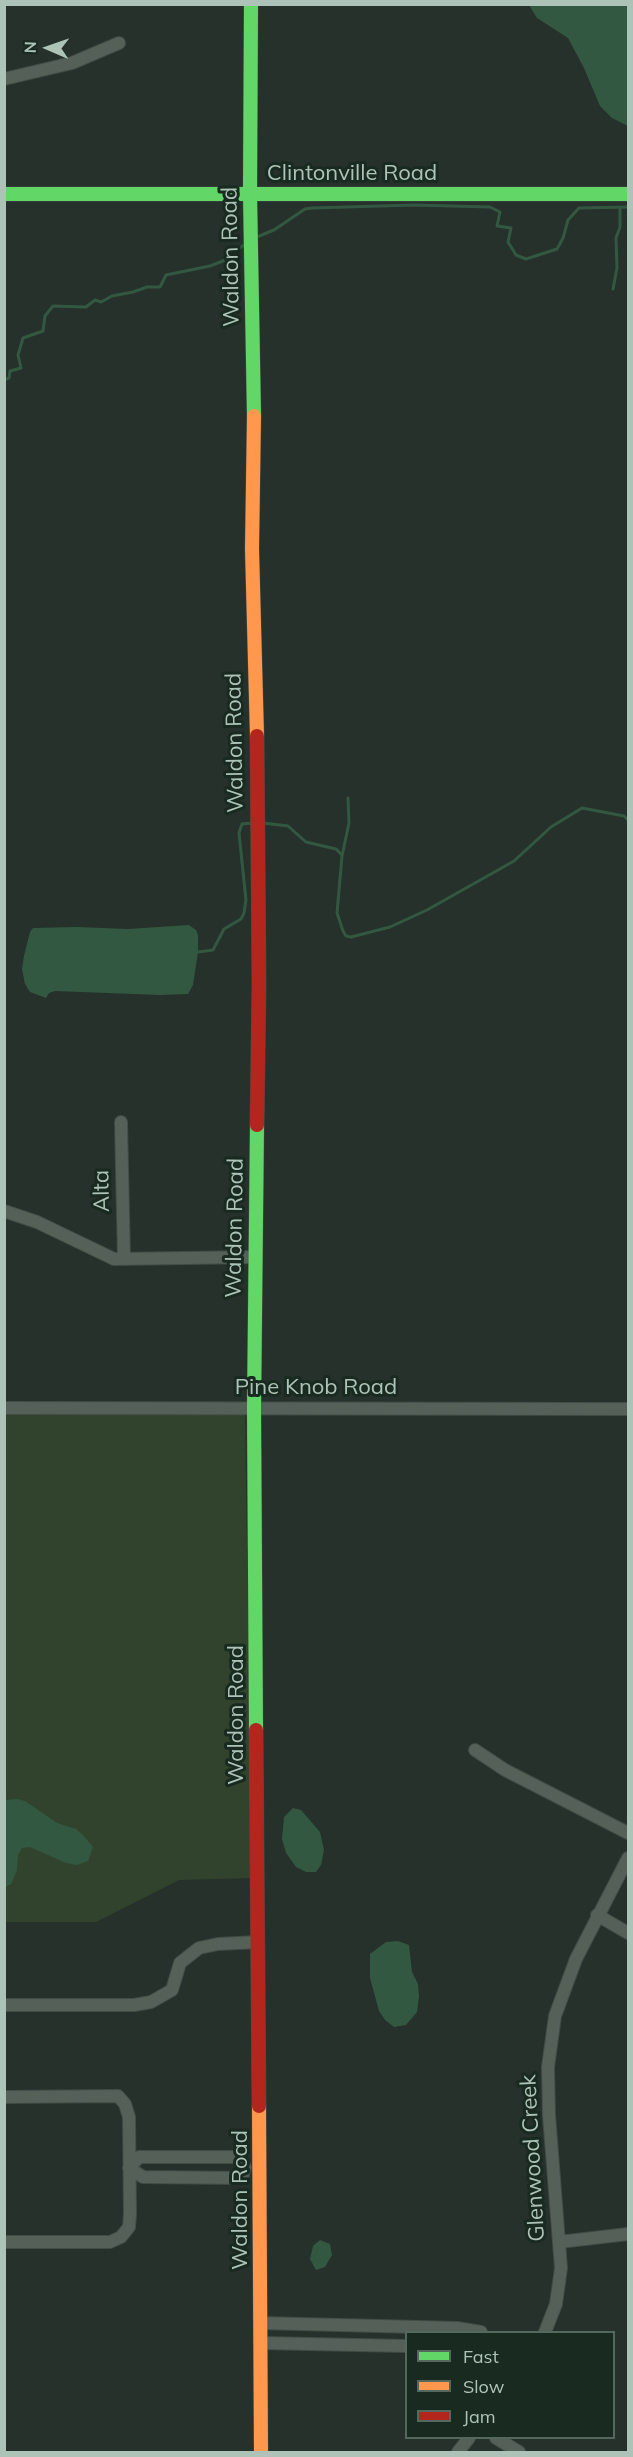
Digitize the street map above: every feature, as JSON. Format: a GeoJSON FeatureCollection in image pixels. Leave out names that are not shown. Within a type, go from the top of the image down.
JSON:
{"type":"FeatureCollection","features":[{"type":"Feature","properties":{"kind":"street","name":"Waldon Road"},"geometry":{"type":"LineString","coordinates":[[251,4],[250,194],[254,381],[252,549],[258,771],[259,972],[254,1409],[261,2168],[261,2452]]}},
{"type":"Feature","properties":{"kind":"street"},"geometry":{"type":"LineString","coordinates":[[4,79],[72,63],[119,43]]}},
{"type":"Feature","properties":{"kind":"street","name":"Clintonville Road"},"geometry":{"type":"LineString","coordinates":[[4,194],[628,194]]}},
{"type":"Feature","properties":{"kind":"street","name":"Alta"},"geometry":{"type":"LineString","coordinates":[[121,1122],[124,1259]]}},
{"type":"Feature","properties":{"kind":"street"},"geometry":{"type":"LineString","coordinates":[[4,1211],[38,1222],[114,1258],[256,1257]]}},
{"type":"Feature","properties":{"kind":"street","name":"Pine Knob Road"},"geometry":{"type":"LineString","coordinates":[[4,1408],[628,1409]]}},
{"type":"Feature","properties":{"kind":"street"},"geometry":{"type":"LineString","coordinates":[[475,1750],[505,1770],[628,1833]]}},
{"type":"Feature","properties":{"kind":"street","name":"Glenwood Creek"},"geometry":{"type":"LineString","coordinates":[[545,2331],[556,2304],[561,2268],[549,2115],[548,2067],[555,2016],[576,1959],[628,1858]]}},
{"type":"Feature","properties":{"kind":"street"},"geometry":{"type":"LineString","coordinates":[[597,1915],[628,1933]]}},
{"type":"Feature","properties":{"kind":"street"},"geometry":{"type":"LineString","coordinates":[[4,2005],[134,2005],[151,2002],[172,1990],[180,1964],[199,1948],[218,1944],[258,1942]]}},
{"type":"Feature","properties":{"kind":"street"},"geometry":{"type":"LineString","coordinates":[[4,2097],[118,2096],[125,2104],[129,2117],[129,2227],[121,2237],[110,2242],[4,2242]]}},
{"type":"Feature","properties":{"kind":"street"},"geometry":{"type":"LineString","coordinates":[[139,2157],[239,2157],[245,2167],[242,2178],[143,2176],[129,2168],[139,2157]]}},
{"type":"Feature","properties":{"kind":"street"},"geometry":{"type":"LineString","coordinates":[[245,2167],[261,2168]]}},
{"type":"Feature","properties":{"kind":"street"},"geometry":{"type":"LineString","coordinates":[[559,2242],[628,2234]]}},
{"type":"Feature","properties":{"kind":"street"},"geometry":{"type":"LineString","coordinates":[[261,2323],[458,2328],[475,2331]]}},
{"type":"Feature","properties":{"kind":"street"},"geometry":{"type":"LineString","coordinates":[[383,2345],[384,2326]]}},
{"type":"Feature","properties":{"kind":"street"},"geometry":{"type":"LineString","coordinates":[[261,2343],[405,2346]]}},
{"type":"Feature","properties":{"kind":"street"},"geometry":{"type":"LineString","coordinates":[[458,2452],[468,2439]]}},
{"type":"Feature","properties":{"kind":"street"},"geometry":{"type":"LineString","coordinates":[[498,2439],[519,2452]]}},
{"type":"Feature","properties":{"kind":"shaded area"},"geometry":{"type":"Polygon","coordinates":[[[625,4],[628,8],[628,126],[612,118],[600,106],[568,38],[537,18],[529,5],[625,4]]]}},
{"type":"Feature","properties":{"kind":"shaded area"},"geometry":{"type":"Polygon","coordinates":[[[189,925],[196,930],[198,935],[198,952],[193,985],[188,994],[55,991],[49,993],[46,998],[30,992],[25,984],[22,969],[30,932],[33,928],[128,929],[189,925]]]}},
{"type":"Feature","properties":{"kind":"shaded area"},"geometry":{"type":"Polygon","coordinates":[[[5,1414],[245,1415],[252,1878],[179,1880],[96,1922],[5,1922],[5,1414]]]}},
{"type":"Feature","properties":{"kind":"shaded area"},"geometry":{"type":"Polygon","coordinates":[[[5,1800],[25,1801],[57,1823],[76,1829],[83,1835],[93,1847],[88,1861],[77,1865],[66,1863],[30,1847],[22,1848],[18,1855],[17,1870],[13,1880],[5,1887],[5,1800]]]}},
{"type":"Feature","properties":{"kind":"shaded area"},"geometry":{"type":"Polygon","coordinates":[[[293,1808],[301,1810],[320,1832],[324,1850],[321,1865],[316,1872],[306,1872],[296,1867],[286,1853],[282,1839],[284,1817],[293,1808]]]}},
{"type":"Feature","properties":{"kind":"shaded area"},"geometry":{"type":"Polygon","coordinates":[[[398,1941],[409,1945],[412,1972],[418,1984],[419,1996],[417,2012],[406,2025],[394,2027],[379,2011],[370,1978],[370,1954],[386,1942],[398,1941]]]}},
{"type":"Feature","properties":{"kind":"shaded area"},"geometry":{"type":"Polygon","coordinates":[[[320,2240],[330,2244],[332,2255],[325,2267],[316,2270],[310,2259],[313,2246],[320,2240]]]}},
{"type":"Feature","properties":{"kind":"waterway"},"geometry":{"type":"LineString","coordinates":[[257,237],[274,230],[305,209],[312,208],[414,205],[490,207],[500,212],[497,226],[511,228],[508,242],[516,255],[526,259],[557,249],[568,220],[579,208],[628,207]]}},
{"type":"Feature","properties":{"kind":"waterway"},"geometry":{"type":"LineString","coordinates":[[613,289],[617,268],[616,238],[620,227],[620,207]]}},
{"type":"Feature","properties":{"kind":"waterway"},"geometry":{"type":"LineString","coordinates":[[4,380],[9,378],[10,371],[21,368],[18,355],[23,338],[43,331],[45,316],[53,306],[86,307],[95,300],[101,302],[112,296],[147,287],[160,287],[166,275],[210,266],[228,259],[246,243]]}},
{"type":"Feature","properties":{"kind":"waterway"},"geometry":{"type":"LineString","coordinates":[[348,798],[349,823],[342,856],[337,913],[343,931],[346,936],[351,937],[390,927],[427,910],[514,861],[551,827],[582,808],[624,816],[628,820]]}},
{"type":"Feature","properties":{"kind":"waterway"},"geometry":{"type":"LineString","coordinates":[[198,952],[213,950],[224,929],[241,919],[244,913],[246,900],[239,833],[242,824],[253,823]]}},
{"type":"Feature","properties":{"kind":"waterway"},"geometry":{"type":"LineString","coordinates":[[263,823],[288,826],[306,842],[336,849],[342,855]]}},
{"type":"Feature","properties":{"kind":"traffic: fast"},"geometry":{"type":"LineString","coordinates":[[251,4],[250,194],[254,416]]}},
{"type":"Feature","properties":{"kind":"traffic: fast"},"geometry":{"type":"LineString","coordinates":[[4,194],[628,194]]}},
{"type":"Feature","properties":{"kind":"traffic: fast"},"geometry":{"type":"LineString","coordinates":[[256,1730],[254,1409],[257,1125]]}},
{"type":"Feature","properties":{"kind":"traffic: slow"},"geometry":{"type":"LineString","coordinates":[[254,416],[252,549],[257,736]]}},
{"type":"Feature","properties":{"kind":"traffic: slow"},"geometry":{"type":"LineString","coordinates":[[259,2106],[261,2452]]}},
{"type":"Feature","properties":{"kind":"traffic: jam"},"geometry":{"type":"LineString","coordinates":[[257,736],[259,984],[257,1125]]}},
{"type":"Feature","properties":{"kind":"traffic: jam"},"geometry":{"type":"LineString","coordinates":[[256,1730],[259,2106]]}}]}
